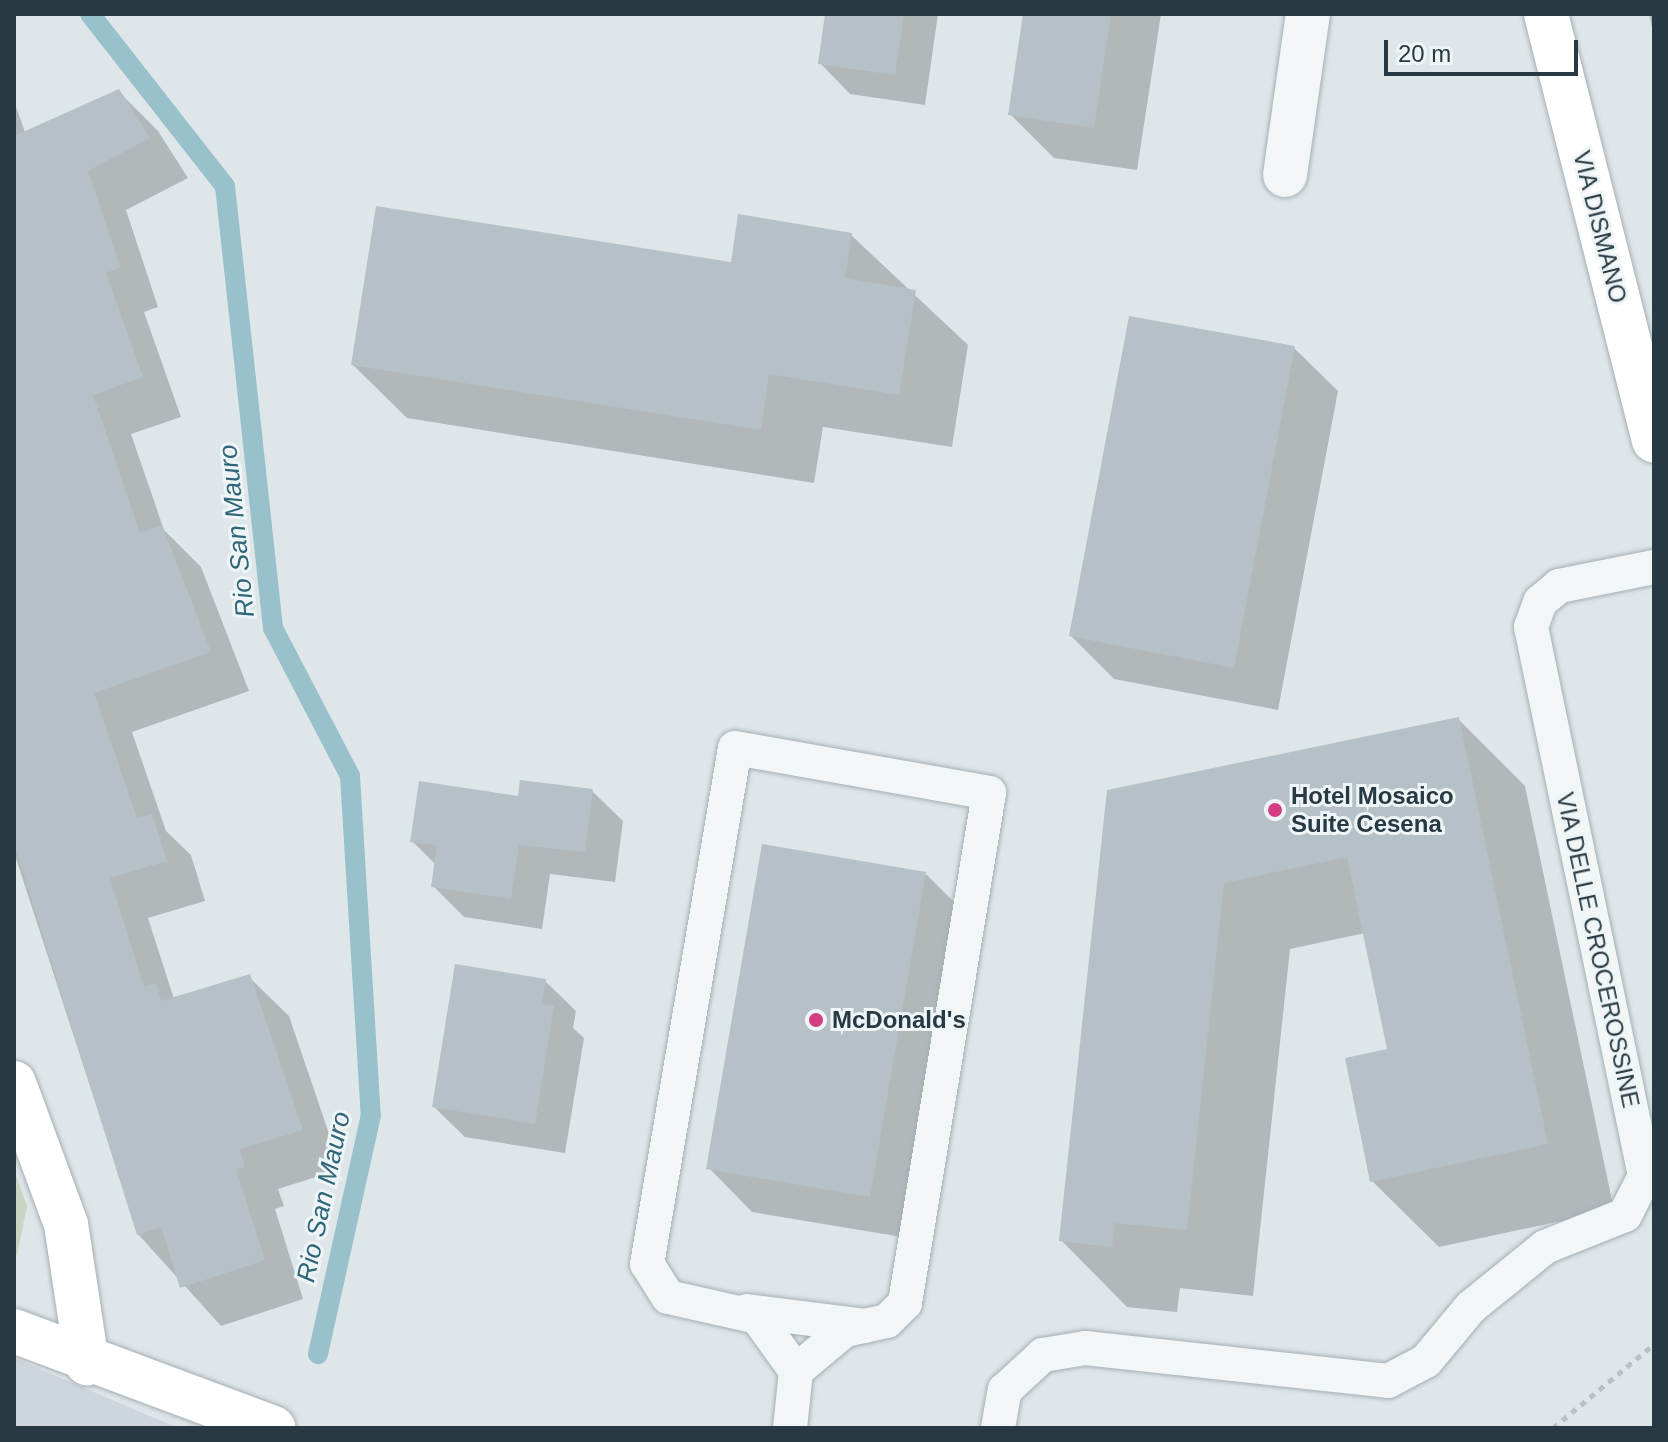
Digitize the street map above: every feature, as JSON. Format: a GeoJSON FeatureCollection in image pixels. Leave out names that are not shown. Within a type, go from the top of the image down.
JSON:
{"type":"FeatureCollection","features":[{"type":"Feature","properties":{"kind":"main road","name":"VIA DISMANO"},"geometry":{"type":"LineString","coordinates":[[1546,14],[1644,365],[1654,441]]}},
{"type":"Feature","properties":{"kind":"main road"},"geometry":{"type":"LineString","coordinates":[[14,1083],[66,1224],[87,1363]]}},
{"type":"Feature","properties":{"kind":"main road"},"geometry":{"type":"LineString","coordinates":[[14,1331],[87,1363],[273,1428]]}},
{"type":"Feature","properties":{"kind":"street"},"geometry":{"type":"LineString","coordinates":[[1285,175],[1308,14]]}},
{"type":"Feature","properties":{"kind":"lane","name":"VIA DELLE CROCEROSSINE"},"geometry":{"type":"LineString","coordinates":[[998,1428],[1005,1390],[1043,1355],[1085,1348],[1388,1381],[1426,1361],[1471,1307],[1545,1247],[1625,1215],[1645,1176],[1531,627],[1540,602],[1559,586],[1654,567]]}},
{"type":"Feature","properties":{"kind":"lane"},"geometry":{"type":"LineString","coordinates":[[796,1371],[845,1330],[866,1327],[900,1311],[909,1288],[989,793],[735,748],[647,1264],[668,1297],[866,1327]]}},
{"type":"Feature","properties":{"kind":"lane"},"geometry":{"type":"LineString","coordinates":[[747,1311],[766,1324],[796,1371],[790,1428]]}},
{"type":"Feature","properties":{"kind":"path"},"geometry":{"type":"LineString","coordinates":[[1553,1428],[1654,1344]]}},
{"type":"Feature","properties":{"kind":"shaded area"},"geometry":{"type":"Polygon","coordinates":[[[14,1358],[178,1428],[14,1428],[14,1358]]]}},
{"type":"Feature","properties":{"kind":"green space"},"geometry":{"type":"Polygon","coordinates":[[[14,1170],[27,1206],[17,1255],[14,1254],[14,1170]]]}},
{"type":"Feature","properties":{"kind":"building"},"geometry":{"type":"Polygon","coordinates":[[[825,14],[904,14],[895,75],[818,64],[825,14]]]}},
{"type":"Feature","properties":{"kind":"building"},"geometry":{"type":"Polygon","coordinates":[[[1023,14],[1111,14],[1094,128],[1008,115],[1023,14]]]}},
{"type":"Feature","properties":{"kind":"building"},"geometry":{"type":"Polygon","coordinates":[[[119,89],[150,138],[88,171],[120,267],[106,273],[143,377],[93,395],[140,533],[162,525],[211,652],[94,693],[137,818],[152,814],[167,861],[110,878],[144,987],[156,983],[161,1001],[250,974],[303,1130],[240,1149],[245,1167],[236,1169],[265,1260],[180,1288],[161,1227],[137,1235],[14,844],[14,136],[119,89]]]}},
{"type":"Feature","properties":{"kind":"building"},"geometry":{"type":"Polygon","coordinates":[[[376,206],[731,262],[738,214],[852,233],[845,278],[916,290],[899,395],[769,374],[761,430],[351,365],[376,206]]]}},
{"type":"Feature","properties":{"kind":"building"},"geometry":{"type":"Polygon","coordinates":[[[1129,316],[1295,346],[1234,668],[1069,636],[1129,316]]]}},
{"type":"Feature","properties":{"kind":"building"},"geometry":{"type":"Polygon","coordinates":[[[1459,717],[1548,1144],[1370,1182],[1345,1058],[1387,1049],[1347,857],[1224,883],[1187,1230],[1115,1223],[1112,1247],[1059,1241],[1107,790],[1459,717]]]}},
{"type":"Feature","properties":{"kind":"building"},"geometry":{"type":"Polygon","coordinates":[[[520,780],[593,789],[585,852],[519,845],[511,899],[431,887],[437,845],[410,842],[419,781],[518,796],[520,780]]]}},
{"type":"Feature","properties":{"kind":"building","name":"McDonald's"},"geometry":{"type":"Polygon","coordinates":[[[762,844],[926,872],[870,1197],[706,1169],[762,844]]]}},
{"type":"Feature","properties":{"kind":"building"},"geometry":{"type":"Polygon","coordinates":[[[455,964],[546,979],[542,1004],[554,1006],[535,1124],[432,1107],[455,964]]]}},
{"type":"Feature","properties":{"kind":"waterway","name":"Rio San Mauro"},"geometry":{"type":"LineString","coordinates":[[90,14],[225,186],[273,628],[350,776],[371,1115],[318,1354]]}},
{"type":"Feature","properties":{"kind":"place","name":"Hotel Mosaico Suite Cesena"},"geometry":{"type":"Point","coordinates":[1275,810]}},
{"type":"Feature","properties":{"kind":"place","name":"McDonald's"},"geometry":{"type":"Point","coordinates":[816,1020]}}]}
